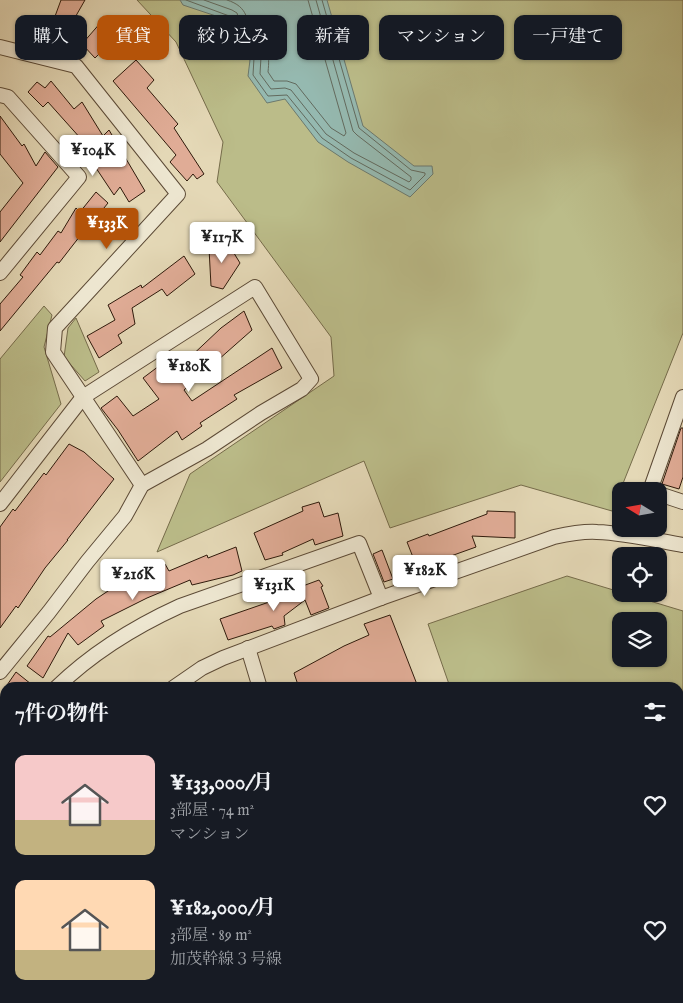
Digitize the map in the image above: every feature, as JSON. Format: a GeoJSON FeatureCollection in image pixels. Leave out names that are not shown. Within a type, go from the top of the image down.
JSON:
{"type":"FeatureCollection","features":[{"type":"Feature","properties":{"kind":"street"},"geometry":{"type":"LineString","coordinates":[[0,47],[76,66],[178,194],[55,328],[53,352],[142,485]]}},
{"type":"Feature","properties":{"kind":"street"},"geometry":{"type":"LineString","coordinates":[[0,95],[8,97],[79,177],[0,274]]}},
{"type":"Feature","properties":{"kind":"street"},"geometry":{"type":"LineString","coordinates":[[0,504],[83,397],[255,287],[311,379],[302,389],[261,413],[207,449],[142,485],[125,516],[0,672]]}},
{"type":"Feature","properties":{"kind":"street"},"geometry":{"type":"LineString","coordinates":[[653,482],[683,397]]}},
{"type":"Feature","properties":{"kind":"street"},"geometry":{"type":"LineString","coordinates":[[668,497],[683,502]]}},
{"type":"Feature","properties":{"kind":"street"},"geometry":{"type":"LineString","coordinates":[[182,682],[202,668],[248,648],[381,598],[554,538],[596,531],[683,545]]}},
{"type":"Feature","properties":{"kind":"street"},"geometry":{"type":"LineString","coordinates":[[63,682],[112,642],[158,616],[180,606],[359,543],[381,598]]}},
{"type":"Feature","properties":{"kind":"street"},"geometry":{"type":"LineString","coordinates":[[248,648],[258,682]]}},
{"type":"Feature","properties":{"kind":"green space"},"geometry":{"type":"Polygon","coordinates":[[[137,0],[683,0],[683,333],[624,482],[612,482],[612,511],[521,485],[390,528],[364,461],[157,552],[190,474],[334,376],[331,337],[217,182],[223,142],[184,60],[287,60],[287,15],[179,15],[179,48],[169,34],[169,15],[151,15],[137,0]]]}},
{"type":"Feature","properties":{"kind":"green space"},"geometry":{"type":"Polygon","coordinates":[[[44,306],[52,315],[44,347],[61,404],[0,482],[0,359],[44,306]]]}},
{"type":"Feature","properties":{"kind":"green space"},"geometry":{"type":"Polygon","coordinates":[[[76,318],[99,372],[85,381],[64,357],[68,328],[76,318]]]}},
{"type":"Feature","properties":{"kind":"green space"},"geometry":{"type":"Polygon","coordinates":[[[567,576],[612,590],[612,602],[653,602],[683,611],[683,682],[448,682],[428,624],[567,576]]]}},
{"type":"Feature","properties":{"kind":"water"},"geometry":{"type":"Polygon","coordinates":[[[180,0],[327,0],[331,15],[297,15],[297,60],[344,60],[363,126],[414,166],[432,166],[433,174],[410,197],[348,162],[318,142],[285,99],[267,103],[248,76],[250,60],[287,60],[287,15],[213,15],[183,5],[180,0]]]}},
{"type":"Feature","properties":{"kind":"building"},"geometry":{"type":"Polygon","coordinates":[[[61,0],[85,0],[76,15],[55,15],[61,0]]]}},
{"type":"Feature","properties":{"kind":"building"},"geometry":{"type":"Polygon","coordinates":[[[97,27],[97,56],[95,58],[87,49],[87,38],[97,27]]]}},
{"type":"Feature","properties":{"kind":"building"},"geometry":{"type":"Polygon","coordinates":[[[136,60],[154,80],[147,88],[178,124],[174,128],[204,174],[197,179],[193,174],[187,181],[170,162],[176,155],[113,81],[136,60]]]}},
{"type":"Feature","properties":{"kind":"building"},"geometry":{"type":"Polygon","coordinates":[[[51,81],[74,109],[82,102],[103,136],[109,130],[145,191],[129,202],[120,187],[114,195],[86,153],[90,149],[48,102],[43,107],[28,92],[37,82],[45,88],[51,81]]]}},
{"type":"Feature","properties":{"kind":"building"},"geometry":{"type":"Polygon","coordinates":[[[0,116],[22,146],[24,144],[36,166],[45,152],[58,167],[0,242],[0,212],[23,183],[0,154],[0,116]]]}},
{"type":"Feature","properties":{"kind":"building"},"geometry":{"type":"Polygon","coordinates":[[[96,192],[108,203],[0,331],[0,304],[23,277],[20,275],[37,252],[40,255],[58,231],[61,233],[76,208],[80,212],[96,192]]]}},
{"type":"Feature","properties":{"kind":"building"},"geometry":{"type":"Polygon","coordinates":[[[219,241],[229,245],[240,263],[223,289],[211,286],[209,248],[219,241]]]}},
{"type":"Feature","properties":{"kind":"building"},"geometry":{"type":"Polygon","coordinates":[[[184,256],[195,274],[167,296],[162,289],[132,308],[135,324],[118,335],[122,343],[99,358],[87,336],[115,320],[108,305],[141,285],[142,288],[184,256]]]}},
{"type":"Feature","properties":{"kind":"building"},"geometry":{"type":"Polygon","coordinates":[[[244,311],[252,330],[184,390],[192,401],[272,348],[282,368],[234,395],[237,399],[200,423],[202,426],[182,440],[177,431],[138,461],[101,408],[117,396],[133,416],[159,399],[143,378],[159,366],[168,378],[221,328],[244,311]]]}},
{"type":"Feature","properties":{"kind":"building"},"geometry":{"type":"Polygon","coordinates":[[[681,428],[683,428],[683,477],[679,489],[668,486],[668,482],[663,482],[681,428]]]}},
{"type":"Feature","properties":{"kind":"building"},"geometry":{"type":"Polygon","coordinates":[[[69,444],[84,452],[114,479],[45,568],[18,608],[16,606],[0,628],[0,527],[13,509],[15,511],[44,473],[46,475],[69,444]]]}},
{"type":"Feature","properties":{"kind":"building"},"geometry":{"type":"Polygon","coordinates":[[[319,502],[324,517],[338,513],[343,536],[315,545],[313,539],[282,553],[283,555],[265,560],[254,533],[303,511],[302,507],[319,502]]]}},
{"type":"Feature","properties":{"kind":"building"},"geometry":{"type":"Polygon","coordinates":[[[487,511],[515,512],[515,538],[472,536],[476,547],[437,561],[439,567],[420,575],[407,542],[428,534],[429,536],[487,514],[487,511]]]}},
{"type":"Feature","properties":{"kind":"building"},"geometry":{"type":"Polygon","coordinates":[[[236,547],[242,571],[192,585],[190,580],[147,598],[101,621],[104,626],[78,645],[68,633],[43,678],[27,666],[48,636],[50,637],[96,599],[126,579],[129,585],[165,564],[169,571],[207,555],[208,558],[236,547]]]}},
{"type":"Feature","properties":{"kind":"building"},"geometry":{"type":"Polygon","coordinates":[[[382,550],[393,579],[384,582],[373,554],[382,550]]]}},
{"type":"Feature","properties":{"kind":"building"},"geometry":{"type":"Polygon","coordinates":[[[319,580],[323,586],[321,587],[329,608],[311,615],[305,600],[284,616],[285,625],[274,629],[272,626],[228,640],[220,619],[301,591],[300,587],[319,580]]]}},
{"type":"Feature","properties":{"kind":"building"},"geometry":{"type":"Polygon","coordinates":[[[390,615],[416,682],[297,682],[294,673],[369,635],[364,624],[390,615]]]}},
{"type":"Feature","properties":{"kind":"building"},"geometry":{"type":"Polygon","coordinates":[[[16,672],[28,682],[9,682],[16,672]]]}}]}
